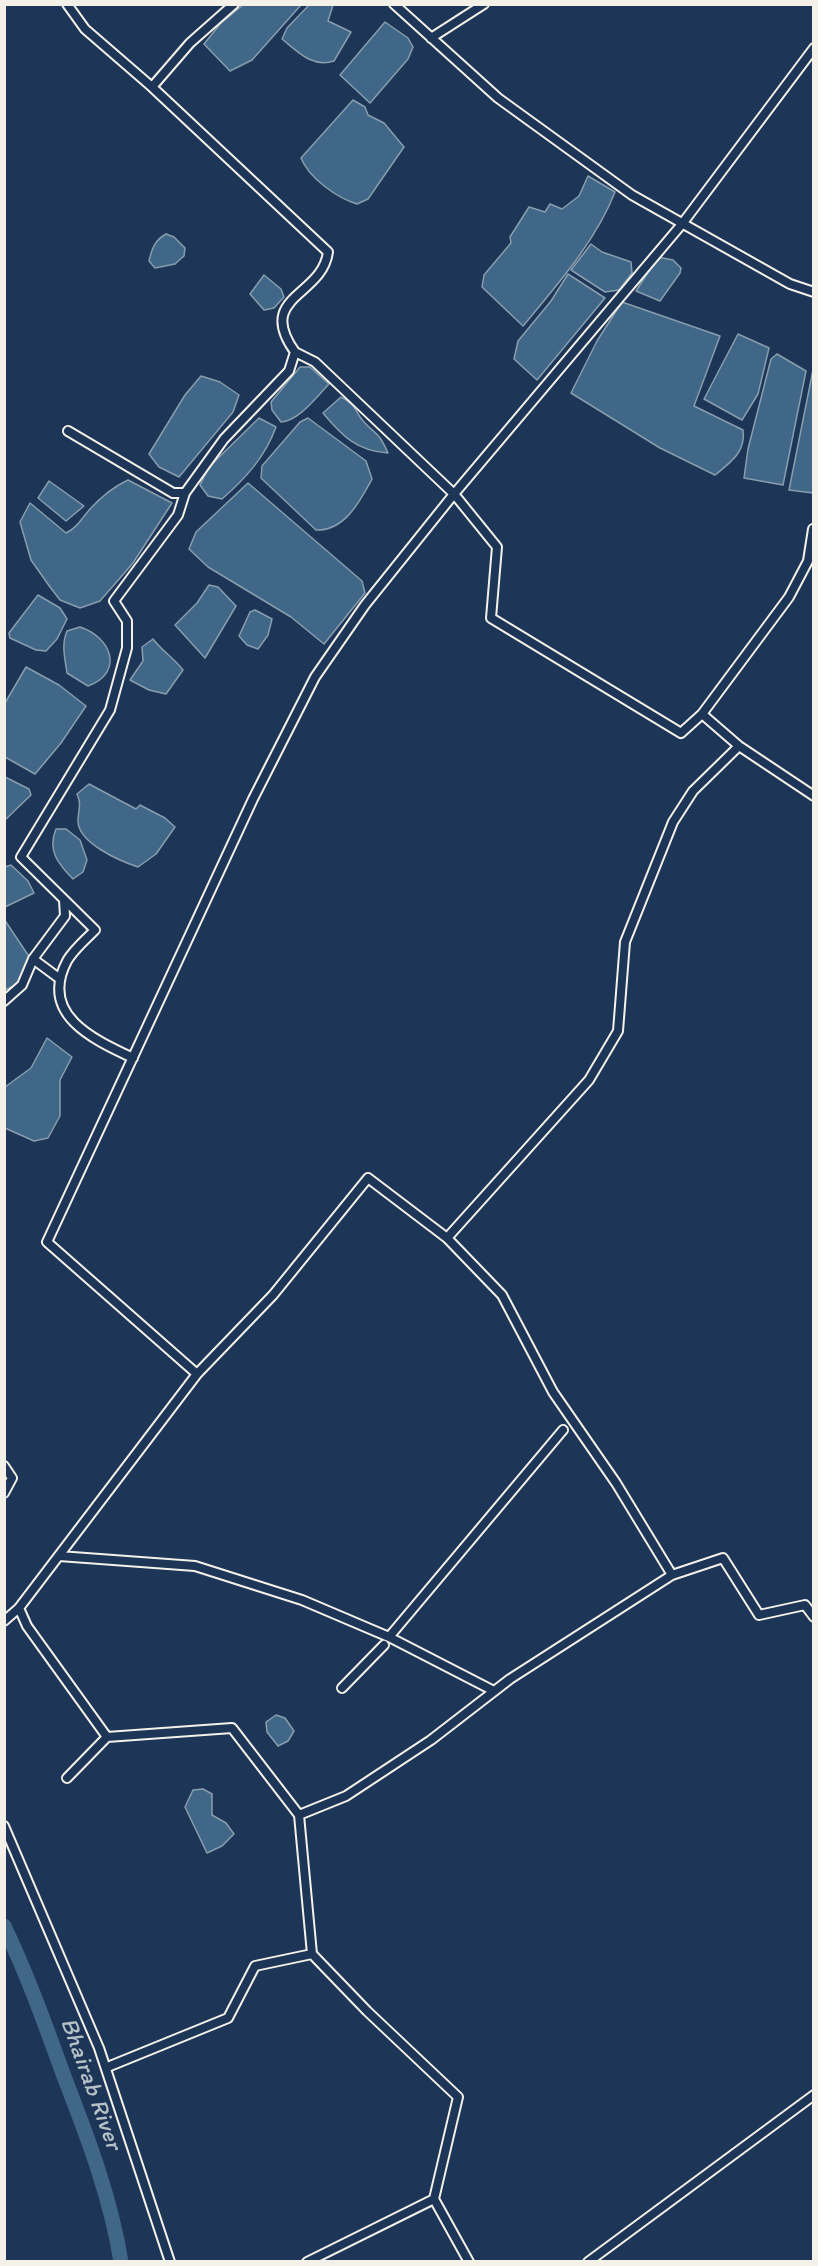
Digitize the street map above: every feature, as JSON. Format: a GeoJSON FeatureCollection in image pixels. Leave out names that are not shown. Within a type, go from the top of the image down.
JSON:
{"type":"FeatureCollection","features":[{"type":"Feature","properties":{"kind":"street"},"geometry":{"type":"LineString","coordinates":[[67,4],[85,29],[152,87],[328,252],[327,264],[284,310],[280,323],[285,338],[295,352],[315,362],[454,494],[497,547],[491,618],[681,733],[702,714],[789,597],[808,561],[813,529]]}},
{"type":"Feature","properties":{"kind":"street"},"geometry":{"type":"LineString","coordinates":[[152,87],[190,43],[234,4]]}},
{"type":"Feature","properties":{"kind":"street"},"geometry":{"type":"LineString","coordinates":[[394,4],[498,98],[632,195],[790,284],[813,292]]}},
{"type":"Feature","properties":{"kind":"street"},"geometry":{"type":"LineString","coordinates":[[431,38],[484,4]]}},
{"type":"Feature","properties":{"kind":"street"},"geometry":{"type":"LineString","coordinates":[[197,1374],[48,1242],[253,799],[315,677],[365,605],[454,494],[682,224],[813,48]]}},
{"type":"Feature","properties":{"kind":"street"},"geometry":{"type":"LineString","coordinates":[[133,1058],[80,1029],[61,1005],[57,986],[67,960],[95,930],[21,857],[110,710],[127,648],[127,621],[114,601],[178,515],[185,493],[224,439],[289,371],[295,352]]}},
{"type":"Feature","properties":{"kind":"street"},"geometry":{"type":"LineString","coordinates":[[68,431],[173,493],[185,493]]}},
{"type":"Feature","properties":{"kind":"street"},"geometry":{"type":"LineString","coordinates":[[702,714],[739,746],[813,796]]}},
{"type":"Feature","properties":{"kind":"street"},"geometry":{"type":"LineString","coordinates":[[447,1238],[595,1070],[618,1031],[625,942],[673,822],[693,791],[739,746]]}},
{"type":"Feature","properties":{"kind":"street"},"geometry":{"type":"LineString","coordinates":[[4,1001],[21,985],[33,959],[65,916],[64,900]]}},
{"type":"Feature","properties":{"kind":"street"},"geometry":{"type":"LineString","coordinates":[[33,959],[60,979]]}},
{"type":"Feature","properties":{"kind":"street"},"geometry":{"type":"LineString","coordinates":[[4,1621],[19,1608],[197,1374],[273,1295],[368,1178],[447,1238],[502,1295],[553,1392],[616,1483],[672,1575]]}},
{"type":"Feature","properties":{"kind":"street"},"geometry":{"type":"LineString","coordinates":[[389,1637],[563,1430]]}},
{"type":"Feature","properties":{"kind":"street"},"geometry":{"type":"LineString","coordinates":[[4,1466],[12,1478],[4,1493]]}},
{"type":"Feature","properties":{"kind":"street"},"geometry":{"type":"LineString","coordinates":[[58,1556],[195,1566],[302,1600],[389,1637],[494,1691]]}},
{"type":"Feature","properties":{"kind":"street"},"geometry":{"type":"LineString","coordinates":[[298,1815],[346,1796],[431,1740],[494,1691],[672,1575],[723,1558],[759,1615],[805,1605],[813,1617]]}},
{"type":"Feature","properties":{"kind":"street"},"geometry":{"type":"LineString","coordinates":[[19,1608],[27,1626],[107,1737]]}},
{"type":"Feature","properties":{"kind":"street"},"geometry":{"type":"LineString","coordinates":[[342,1688],[384,1645]]}},
{"type":"Feature","properties":{"kind":"street"},"geometry":{"type":"LineString","coordinates":[[67,1778],[107,1737],[231,1728],[298,1815],[312,1954],[367,2011],[458,2097],[434,2199],[469,2262]]}},
{"type":"Feature","properties":{"kind":"street"},"geometry":{"type":"LineString","coordinates":[[4,1826],[99,2048],[170,2262]]}},
{"type":"Feature","properties":{"kind":"street"},"geometry":{"type":"LineString","coordinates":[[110,2066],[228,2018],[255,1966],[312,1954]]}},
{"type":"Feature","properties":{"kind":"street"},"geometry":{"type":"LineString","coordinates":[[588,2262],[813,2095]]}},
{"type":"Feature","properties":{"kind":"street"},"geometry":{"type":"LineString","coordinates":[[307,2262],[434,2199]]}},
{"type":"Feature","properties":{"kind":"water"},"geometry":{"type":"Polygon","coordinates":[[[243,5],[301,5],[252,60],[230,71],[204,44],[221,23],[243,5]]]}},
{"type":"Feature","properties":{"kind":"water"},"geometry":{"type":"Polygon","coordinates":[[[309,5],[333,5],[328,21],[351,32],[334,61],[326,63],[312,61],[282,39],[287,28],[309,5]]]}},
{"type":"Feature","properties":{"kind":"water"},"geometry":{"type":"Polygon","coordinates":[[[385,22],[408,38],[413,47],[408,59],[370,103],[340,75],[385,22]]]}},
{"type":"Feature","properties":{"kind":"water"},"geometry":{"type":"Polygon","coordinates":[[[353,100],[365,107],[368,115],[384,123],[404,147],[368,199],[357,204],[324,186],[310,173],[301,158],[353,100]]]}},
{"type":"Feature","properties":{"kind":"water"},"geometry":{"type":"Polygon","coordinates":[[[588,176],[615,192],[587,245],[523,326],[482,287],[484,275],[511,243],[510,237],[529,207],[545,212],[550,204],[562,209],[579,196],[588,176]]]}},
{"type":"Feature","properties":{"kind":"water"},"geometry":{"type":"Polygon","coordinates":[[[166,234],[174,237],[185,248],[184,256],[175,264],[155,268],[149,261],[151,252],[154,245],[166,234]]]}},
{"type":"Feature","properties":{"kind":"water"},"geometry":{"type":"Polygon","coordinates":[[[591,244],[602,252],[631,262],[632,273],[619,290],[605,292],[571,270],[591,244]]]}},
{"type":"Feature","properties":{"kind":"water"},"geometry":{"type":"Polygon","coordinates":[[[658,257],[673,260],[681,268],[680,273],[660,301],[636,291],[658,257]]]}},
{"type":"Feature","properties":{"kind":"water"},"geometry":{"type":"Polygon","coordinates":[[[568,274],[605,298],[537,380],[514,359],[518,341],[551,301],[568,274]]]}},
{"type":"Feature","properties":{"kind":"water"},"geometry":{"type":"Polygon","coordinates":[[[264,275],[281,289],[284,297],[274,308],[264,310],[250,294],[264,275]]]}},
{"type":"Feature","properties":{"kind":"water"},"geometry":{"type":"Polygon","coordinates":[[[622,302],[720,336],[694,406],[743,430],[743,438],[736,456],[715,475],[660,448],[571,393],[597,341],[622,302]]]}},
{"type":"Feature","properties":{"kind":"water"},"geometry":{"type":"Polygon","coordinates":[[[738,334],[769,348],[758,394],[742,420],[704,399],[738,334]]]}},
{"type":"Feature","properties":{"kind":"water"},"geometry":{"type":"Polygon","coordinates":[[[777,354],[806,371],[783,485],[744,478],[748,449],[771,359],[777,354]]]}},
{"type":"Feature","properties":{"kind":"water"},"geometry":{"type":"Polygon","coordinates":[[[300,367],[310,367],[329,384],[301,413],[288,421],[281,422],[272,410],[271,402],[300,367]]]}},
{"type":"Feature","properties":{"kind":"water"},"geometry":{"type":"Polygon","coordinates":[[[813,370],[813,493],[789,490],[813,370]]]}},
{"type":"Feature","properties":{"kind":"water"},"geometry":{"type":"Polygon","coordinates":[[[201,376],[220,382],[239,395],[233,412],[179,477],[159,467],[149,454],[185,395],[201,376]]]}},
{"type":"Feature","properties":{"kind":"water"},"geometry":{"type":"Polygon","coordinates":[[[341,397],[353,406],[364,422],[380,437],[388,453],[359,446],[337,429],[323,413],[341,397]]]}},
{"type":"Feature","properties":{"kind":"water"},"geometry":{"type":"Polygon","coordinates":[[[259,418],[276,427],[266,448],[247,475],[222,499],[208,496],[200,485],[209,467],[259,418]]]}},
{"type":"Feature","properties":{"kind":"water"},"geometry":{"type":"Polygon","coordinates":[[[308,418],[366,461],[372,479],[350,513],[335,526],[326,529],[316,530],[261,478],[262,466],[300,422],[308,418]]]}},
{"type":"Feature","properties":{"kind":"water"},"geometry":{"type":"Polygon","coordinates":[[[128,480],[172,503],[133,563],[100,601],[80,608],[60,600],[31,560],[20,522],[30,503],[66,533],[76,526],[103,496],[128,480]]]}},
{"type":"Feature","properties":{"kind":"water"},"geometry":{"type":"Polygon","coordinates":[[[49,481],[84,506],[66,521],[38,498],[49,481]]]}},
{"type":"Feature","properties":{"kind":"water"},"geometry":{"type":"Polygon","coordinates":[[[248,483],[362,581],[365,593],[324,644],[291,617],[208,567],[189,549],[196,532],[248,483]]]}},
{"type":"Feature","properties":{"kind":"water"},"geometry":{"type":"Polygon","coordinates":[[[209,585],[218,587],[236,606],[205,658],[175,625],[197,603],[209,585]]]}},
{"type":"Feature","properties":{"kind":"water"},"geometry":{"type":"Polygon","coordinates":[[[38,595],[60,608],[67,619],[57,639],[46,651],[36,650],[10,638],[9,633],[38,595]]]}},
{"type":"Feature","properties":{"kind":"water"},"geometry":{"type":"Polygon","coordinates":[[[255,610],[272,619],[268,635],[258,649],[247,645],[239,636],[250,612],[255,610]]]}},
{"type":"Feature","properties":{"kind":"water"},"geometry":{"type":"Polygon","coordinates":[[[80,627],[100,638],[109,655],[110,664],[107,672],[100,680],[88,686],[67,673],[64,641],[67,631],[80,627]]]}},
{"type":"Feature","properties":{"kind":"water"},"geometry":{"type":"Polygon","coordinates":[[[153,639],[183,670],[166,694],[149,690],[130,680],[143,661],[142,647],[153,639]]]}},
{"type":"Feature","properties":{"kind":"water"},"geometry":{"type":"Polygon","coordinates":[[[26,667],[59,685],[86,706],[61,743],[35,774],[5,757],[5,703],[26,667]]]}},
{"type":"Feature","properties":{"kind":"water"},"geometry":{"type":"Polygon","coordinates":[[[5,777],[29,789],[31,795],[5,820],[5,777]]]}},
{"type":"Feature","properties":{"kind":"water"},"geometry":{"type":"Polygon","coordinates":[[[89,784],[136,809],[140,805],[165,818],[175,827],[156,854],[138,867],[101,850],[85,837],[78,821],[80,804],[77,794],[89,784]]]}},
{"type":"Feature","properties":{"kind":"water"},"geometry":{"type":"Polygon","coordinates":[[[56,829],[66,829],[80,840],[87,860],[83,872],[73,879],[55,856],[53,844],[56,829]]]}},
{"type":"Feature","properties":{"kind":"water"},"geometry":{"type":"Polygon","coordinates":[[[11,865],[28,881],[34,893],[5,907],[5,867],[11,865]]]}},
{"type":"Feature","properties":{"kind":"water"},"geometry":{"type":"Polygon","coordinates":[[[4,919],[30,958],[20,983],[5,990],[4,919]]]}},
{"type":"Feature","properties":{"kind":"water"},"geometry":{"type":"Polygon","coordinates":[[[47,1038],[72,1057],[60,1080],[60,1116],[48,1138],[34,1141],[5,1128],[5,1087],[31,1068],[47,1038]]]}},
{"type":"Feature","properties":{"kind":"water"},"geometry":{"type":"Polygon","coordinates":[[[276,1715],[285,1718],[294,1731],[288,1741],[278,1746],[267,1732],[266,1722],[276,1715]]]}},
{"type":"Feature","properties":{"kind":"water"},"geometry":{"type":"Polygon","coordinates":[[[203,1789],[212,1794],[212,1815],[226,1823],[234,1834],[222,1846],[207,1853],[185,1807],[193,1790],[203,1789]]]}},
{"type":"Feature","properties":{"kind":"waterway","name":"Bhairab River"},"geometry":{"type":"LineString","coordinates":[[4,1926],[36,2002],[90,2146],[105,2192],[121,2262]]}}]}
